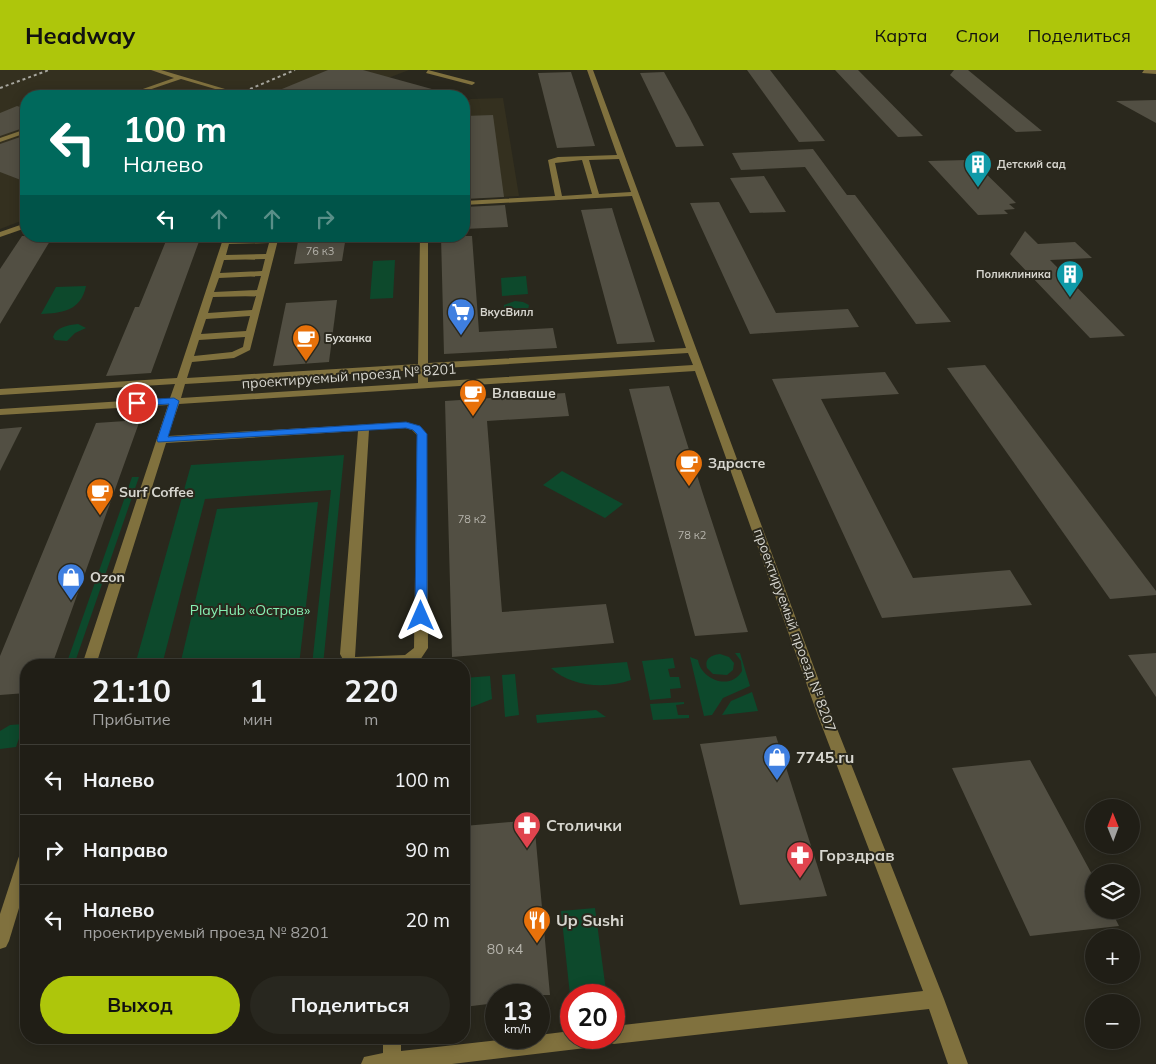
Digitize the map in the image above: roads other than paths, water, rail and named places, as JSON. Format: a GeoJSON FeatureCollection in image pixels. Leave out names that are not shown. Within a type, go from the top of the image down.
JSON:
{"type":"FeatureCollection","features":[{"type":"Feature","properties":{"kind":"street"},"geometry":{"type":"LineString","coordinates":[[154,70],[222,89]]}},
{"type":"Feature","properties":{"kind":"street"},"geometry":{"type":"LineString","coordinates":[[432,70],[428,72],[472,83]]}},
{"type":"Feature","properties":{"kind":"street","name":"проектируемый проезд № 8207"},"geometry":{"type":"LineString","coordinates":[[590,70],[825,716],[935,999],[958,1064]]}},
{"type":"Feature","properties":{"kind":"street"},"geometry":{"type":"LineString","coordinates":[[1144,72],[1155,76]]}},
{"type":"Feature","properties":{"kind":"street"},"geometry":{"type":"LineString","coordinates":[[144,90],[179,78]]}},
{"type":"Feature","properties":{"kind":"street"},"geometry":{"type":"LineString","coordinates":[[0,140],[20,133]]}},
{"type":"Feature","properties":{"kind":"street"},"geometry":{"type":"LineString","coordinates":[[559,198],[552,162],[558,159],[622,157]]}},
{"type":"Feature","properties":{"kind":"street"},"geometry":{"type":"LineString","coordinates":[[585,158],[596,196]]}},
{"type":"Feature","properties":{"kind":"street"},"geometry":{"type":"LineString","coordinates":[[470,202],[635,194]]}},
{"type":"Feature","properties":{"kind":"street"},"geometry":{"type":"LineString","coordinates":[[0,235],[20,227]]}},
{"type":"Feature","properties":{"kind":"street"},"geometry":{"type":"LineString","coordinates":[[91,659],[226,242]]}},
{"type":"Feature","properties":{"kind":"street"},"geometry":{"type":"LineString","coordinates":[[188,359],[238,354],[247,348],[273,242]]}},
{"type":"Feature","properties":{"kind":"street"},"geometry":{"type":"LineString","coordinates":[[424,242],[424,385]]}},
{"type":"Feature","properties":{"kind":"street"},"geometry":{"type":"LineString","coordinates":[[220,258],[270,256]]}},
{"type":"Feature","properties":{"kind":"street"},"geometry":{"type":"LineString","coordinates":[[215,276],[266,273]]}},
{"type":"Feature","properties":{"kind":"street"},"geometry":{"type":"LineString","coordinates":[[208,295],[261,292]]}},
{"type":"Feature","properties":{"kind":"street"},"geometry":{"type":"LineString","coordinates":[[202,316],[256,313]]}},
{"type":"Feature","properties":{"kind":"street"},"geometry":{"type":"LineString","coordinates":[[195,337],[251,334]]}},
{"type":"Feature","properties":{"kind":"street"},"geometry":{"type":"LineString","coordinates":[[0,392],[693,350]]}},
{"type":"Feature","properties":{"kind":"street","name":"проектируемый проезд № 8201"},"geometry":{"type":"LineString","coordinates":[[0,412],[699,368]]}},
{"type":"Feature","properties":{"kind":"street"},"geometry":{"type":"LineString","coordinates":[[162,440],[406,425],[416,428],[422,434],[421,648],[417,654],[409,659]]}},
{"type":"Feature","properties":{"kind":"street"},"geometry":{"type":"LineString","coordinates":[[349,659],[347,654],[364,427]]}},
{"type":"Feature","properties":{"kind":"street"},"geometry":{"type":"LineString","coordinates":[[0,941],[20,878]]}},
{"type":"Feature","properties":{"kind":"street"},"geometry":{"type":"LineString","coordinates":[[625,1034],[935,999]]}},
{"type":"Feature","properties":{"kind":"street"},"geometry":{"type":"LineString","coordinates":[[371,1064],[560,1042]]}},
{"type":"Feature","properties":{"kind":"street"},"geometry":{"type":"LineString","coordinates":[[392,1044],[392,1062]]}},
{"type":"Feature","properties":{"kind":"railway"},"geometry":{"type":"LineString","coordinates":[[0,88],[49,70]]}},
{"type":"Feature","properties":{"kind":"railway"},"geometry":{"type":"LineString","coordinates":[[250,89],[295,70]]}},
{"type":"Feature","properties":{"kind":"place","name":"Детский сад"},"geometry":{"type":"Point","coordinates":[978,188]}},
{"type":"Feature","properties":{"kind":"place","name":"Поликлиника"},"geometry":{"type":"Point","coordinates":[1070,298]}},
{"type":"Feature","properties":{"kind":"place","name":"ВкусВилл"},"geometry":{"type":"Point","coordinates":[461,336]}},
{"type":"Feature","properties":{"kind":"place","name":"Буханка"},"geometry":{"type":"Point","coordinates":[306,362]}},
{"type":"Feature","properties":{"kind":"place","name":"Влаваше"},"geometry":{"type":"Point","coordinates":[473,417]}},
{"type":"Feature","properties":{"kind":"place","name":"Здрасте"},"geometry":{"type":"Point","coordinates":[689,487]}},
{"type":"Feature","properties":{"kind":"place","name":"Surf Coffee"},"geometry":{"type":"Point","coordinates":[100,516]}},
{"type":"Feature","properties":{"kind":"place","name":"Ozon"},"geometry":{"type":"Point","coordinates":[71,601]}},
{"type":"Feature","properties":{"kind":"place","name":"7745.ru"},"geometry":{"type":"Point","coordinates":[777,781]}},
{"type":"Feature","properties":{"kind":"place","name":"Столички"},"geometry":{"type":"Point","coordinates":[527,849]}},
{"type":"Feature","properties":{"kind":"place","name":"Горздрав"},"geometry":{"type":"Point","coordinates":[800,879]}},
{"type":"Feature","properties":{"kind":"place","name":"Up Sushi"},"geometry":{"type":"Point","coordinates":[537,944]}},
{"type":"Feature","properties":{"kind":"park label","name":"PlayHub «Остров»"},"geometry":{"type":"Point","coordinates":[250,610]}}]}
